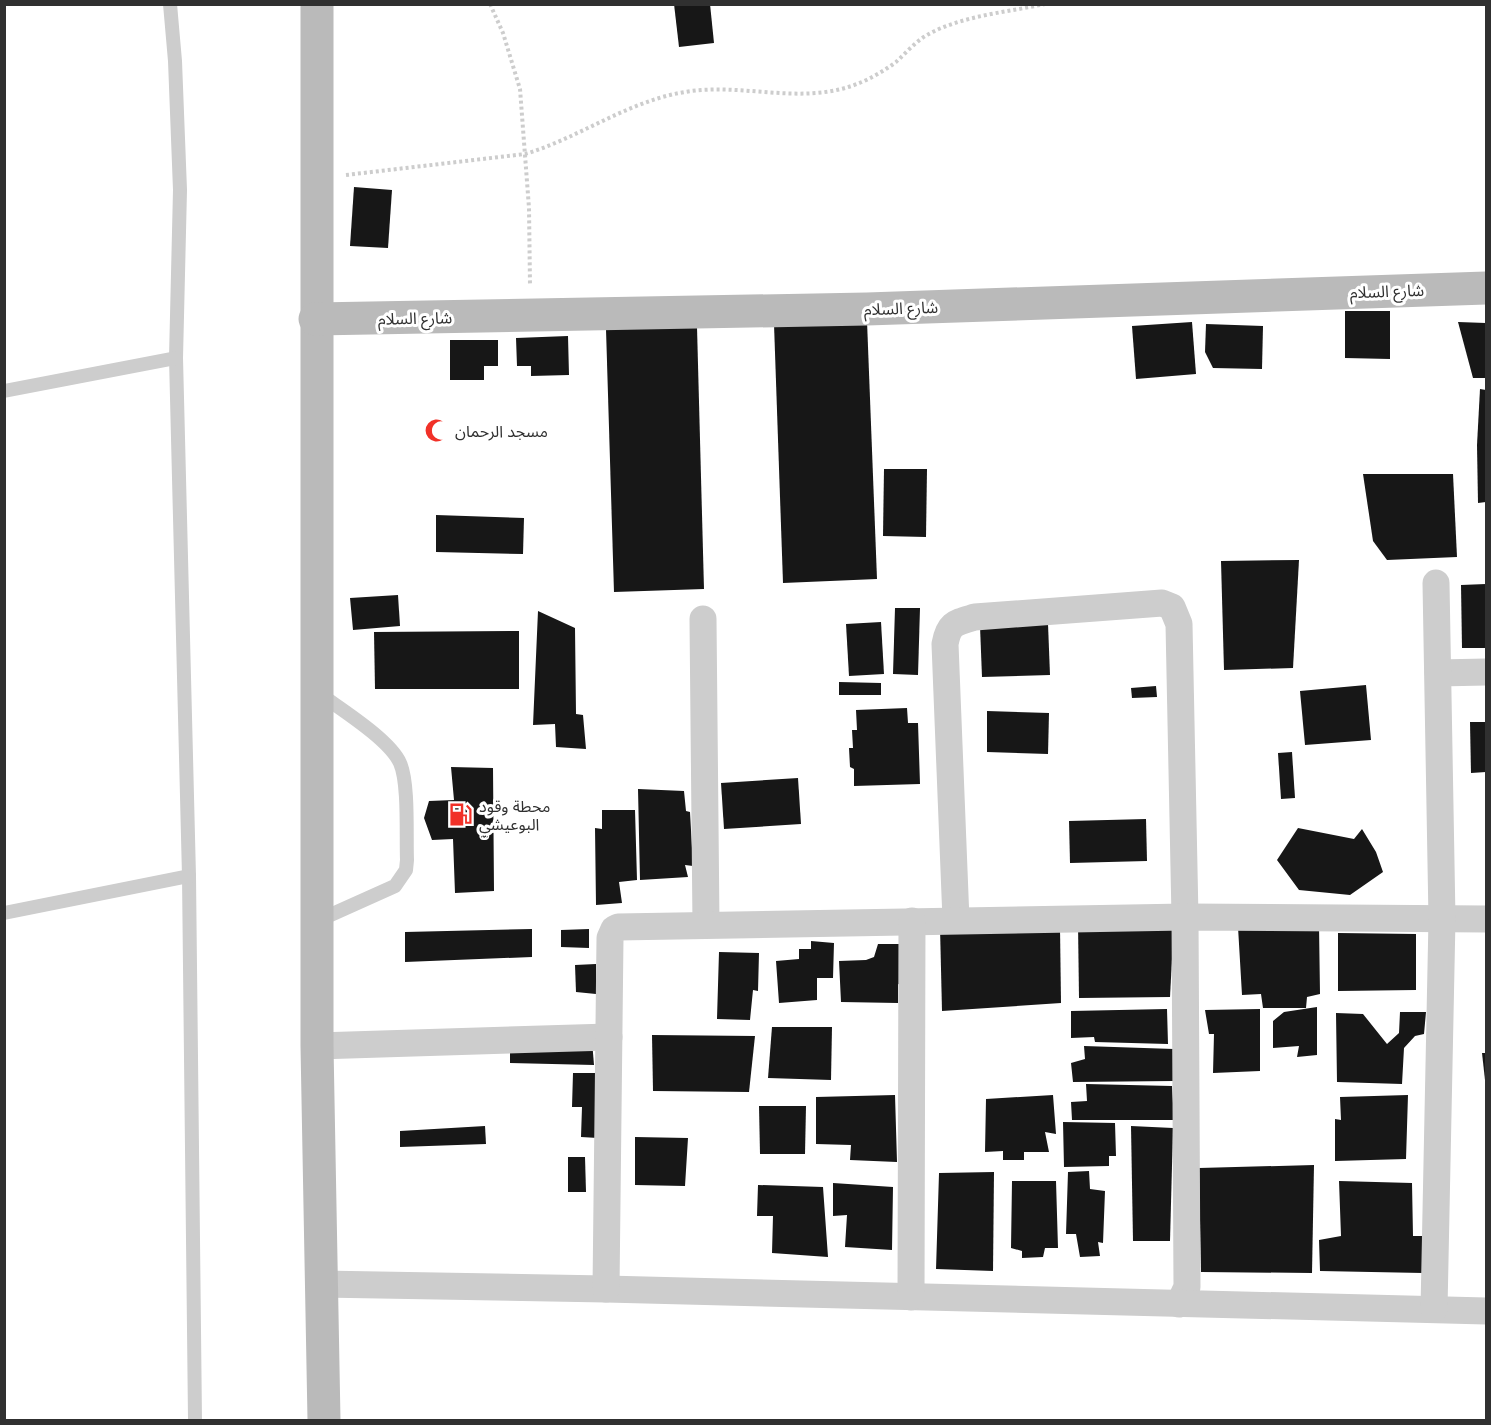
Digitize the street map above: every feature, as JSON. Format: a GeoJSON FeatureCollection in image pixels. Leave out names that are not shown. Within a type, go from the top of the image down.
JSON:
{"type":"FeatureCollection","features":[{"type":"Feature","properties":{"kind":"main road"},"geometry":{"type":"LineString","coordinates":[[317,4],[315,319],[317,921],[324,1420]]}},
{"type":"Feature","properties":{"kind":"main road","name":"شارع السلام"},"geometry":{"type":"LineString","coordinates":[[315,319],[879,309],[1486,288]]}},
{"type":"Feature","properties":{"kind":"street"},"geometry":{"type":"LineString","coordinates":[[1434,1309],[1442,919],[1436,583]]}},
{"type":"Feature","properties":{"kind":"street"},"geometry":{"type":"LineString","coordinates":[[956,920],[945,644],[948,631],[955,622],[975,617],[1162,603],[1172,607],[1179,624],[1185,917],[1187,1287],[1179,1304]]}},
{"type":"Feature","properties":{"kind":"street"},"geometry":{"type":"LineString","coordinates":[[703,620],[705,925]]}},
{"type":"Feature","properties":{"kind":"street"},"geometry":{"type":"LineString","coordinates":[[1438,673],[1486,672]]}},
{"type":"Feature","properties":{"kind":"street"},"geometry":{"type":"LineString","coordinates":[[606,1289],[610,938],[614,929],[618,927],[1185,917],[1486,919]]}},
{"type":"Feature","properties":{"kind":"street"},"geometry":{"type":"LineString","coordinates":[[911,1297],[912,921]]}},
{"type":"Feature","properties":{"kind":"street"},"geometry":{"type":"LineString","coordinates":[[318,1046],[609,1037]]}},
{"type":"Feature","properties":{"kind":"street"},"geometry":{"type":"LineString","coordinates":[[321,1284],[1486,1311]]}},
{"type":"Feature","properties":{"kind":"lane"},"geometry":{"type":"LineString","coordinates":[[170,4],[175,61],[180,190],[176,358],[189,876],[195,1420]]}},
{"type":"Feature","properties":{"kind":"lane"},"geometry":{"type":"LineString","coordinates":[[4,391],[176,358]]}},
{"type":"Feature","properties":{"kind":"lane"},"geometry":{"type":"LineString","coordinates":[[316,691],[387,745],[399,761],[405,780],[407,860],[406,870],[395,886],[317,921]]}},
{"type":"Feature","properties":{"kind":"lane"},"geometry":{"type":"LineString","coordinates":[[4,914],[189,876]]}},
{"type":"Feature","properties":{"kind":"path"},"geometry":{"type":"LineString","coordinates":[[490,4],[503,33],[514,67],[523,113],[530,251],[530,316]]}},
{"type":"Feature","properties":{"kind":"path"},"geometry":{"type":"LineString","coordinates":[[316,179],[525,154],[548,147],[658,98],[684,92],[711,88],[787,95],[823,92],[856,85],[877,75],[896,62],[911,46],[943,27],[1045,4]]}},
{"type":"Feature","properties":{"kind":"building"},"geometry":{"type":"Polygon","coordinates":[[[674,4],[710,4],[714,43],[679,47],[674,4]]]}},
{"type":"Feature","properties":{"kind":"building"},"geometry":{"type":"Polygon","coordinates":[[[354,187],[392,190],[388,248],[350,246],[354,187]]]}},
{"type":"Feature","properties":{"kind":"building"},"geometry":{"type":"Polygon","coordinates":[[[1345,311],[1390,311],[1390,359],[1345,358],[1345,311]]]}},
{"type":"Feature","properties":{"kind":"building"},"geometry":{"type":"Polygon","coordinates":[[[867,321],[877,579],[783,583],[774,324],[867,321]]]}},
{"type":"Feature","properties":{"kind":"building"},"geometry":{"type":"Polygon","coordinates":[[[1192,322],[1196,374],[1136,379],[1132,326],[1192,322]]]}},
{"type":"Feature","properties":{"kind":"building"},"geometry":{"type":"Polygon","coordinates":[[[1458,322],[1486,323],[1486,378],[1473,378],[1458,322]]]}},
{"type":"Feature","properties":{"kind":"building"},"geometry":{"type":"Polygon","coordinates":[[[1206,324],[1263,326],[1262,369],[1213,368],[1205,352],[1206,324]]]}},
{"type":"Feature","properties":{"kind":"building"},"geometry":{"type":"Polygon","coordinates":[[[697,327],[704,589],[614,592],[606,329],[697,327]]]}},
{"type":"Feature","properties":{"kind":"building"},"geometry":{"type":"Polygon","coordinates":[[[568,336],[569,375],[531,376],[531,366],[517,366],[516,338],[568,336]]]}},
{"type":"Feature","properties":{"kind":"building"},"geometry":{"type":"Polygon","coordinates":[[[450,340],[498,340],[498,366],[484,366],[484,380],[450,380],[450,340]]]}},
{"type":"Feature","properties":{"kind":"building"},"geometry":{"type":"Polygon","coordinates":[[[1480,389],[1486,390],[1486,502],[1478,503],[1477,445],[1480,389]]]}},
{"type":"Feature","properties":{"kind":"building"},"geometry":{"type":"Polygon","coordinates":[[[884,469],[927,469],[926,537],[883,536],[884,469]]]}},
{"type":"Feature","properties":{"kind":"building"},"geometry":{"type":"Polygon","coordinates":[[[1363,474],[1453,474],[1457,557],[1387,560],[1373,541],[1363,474]]]}},
{"type":"Feature","properties":{"kind":"building"},"geometry":{"type":"Polygon","coordinates":[[[436,515],[524,518],[523,554],[436,552],[436,515]]]}},
{"type":"Feature","properties":{"kind":"building"},"geometry":{"type":"Polygon","coordinates":[[[1299,560],[1293,668],[1224,670],[1221,561],[1299,560]]]}},
{"type":"Feature","properties":{"kind":"building"},"geometry":{"type":"Polygon","coordinates":[[[1486,584],[1486,648],[1462,648],[1461,585],[1486,584]]]}},
{"type":"Feature","properties":{"kind":"building"},"geometry":{"type":"Polygon","coordinates":[[[398,595],[400,626],[353,630],[350,598],[398,595]]]}},
{"type":"Feature","properties":{"kind":"building"},"geometry":{"type":"Polygon","coordinates":[[[895,608],[920,608],[918,675],[893,674],[895,608]]]}},
{"type":"Feature","properties":{"kind":"building"},"geometry":{"type":"Polygon","coordinates":[[[538,611],[575,628],[576,714],[583,715],[586,749],[556,747],[555,724],[533,725],[538,611]]]}},
{"type":"Feature","properties":{"kind":"building"},"geometry":{"type":"Polygon","coordinates":[[[881,622],[884,674],[849,676],[846,624],[881,622]]]}},
{"type":"Feature","properties":{"kind":"building"},"geometry":{"type":"Polygon","coordinates":[[[1048,624],[1050,675],[982,677],[980,626],[1048,624]]]}},
{"type":"Feature","properties":{"kind":"building"},"geometry":{"type":"Polygon","coordinates":[[[519,631],[519,689],[375,689],[374,632],[519,631]]]}},
{"type":"Feature","properties":{"kind":"building"},"geometry":{"type":"Polygon","coordinates":[[[839,682],[881,683],[881,695],[839,695],[839,682]]]}},
{"type":"Feature","properties":{"kind":"building"},"geometry":{"type":"Polygon","coordinates":[[[1366,685],[1371,740],[1305,745],[1300,691],[1366,685]]]}},
{"type":"Feature","properties":{"kind":"building"},"geometry":{"type":"Polygon","coordinates":[[[1156,686],[1157,697],[1132,698],[1131,688],[1156,686]]]}},
{"type":"Feature","properties":{"kind":"building"},"geometry":{"type":"Polygon","coordinates":[[[907,708],[908,723],[918,723],[920,784],[854,786],[854,769],[850,767],[849,748],[853,748],[852,730],[857,730],[856,710],[907,708]]]}},
{"type":"Feature","properties":{"kind":"building"},"geometry":{"type":"Polygon","coordinates":[[[987,711],[1049,713],[1048,754],[987,752],[987,711]]]}},
{"type":"Feature","properties":{"kind":"building"},"geometry":{"type":"Polygon","coordinates":[[[1470,722],[1486,722],[1486,772],[1471,773],[1470,722]]]}},
{"type":"Feature","properties":{"kind":"building"},"geometry":{"type":"Polygon","coordinates":[[[1292,752],[1295,798],[1281,799],[1278,753],[1292,752]]]}},
{"type":"Feature","properties":{"kind":"building"},"geometry":{"type":"Polygon","coordinates":[[[451,767],[493,768],[494,891],[455,893],[453,839],[432,840],[424,818],[429,801],[454,800],[451,767]]]}},
{"type":"Feature","properties":{"kind":"building"},"geometry":{"type":"Polygon","coordinates":[[[798,778],[801,824],[724,829],[721,783],[798,778]]]}},
{"type":"Feature","properties":{"kind":"building"},"geometry":{"type":"Polygon","coordinates":[[[638,789],[684,791],[686,811],[690,812],[693,866],[685,865],[688,877],[640,880],[638,789]]]}},
{"type":"Feature","properties":{"kind":"building"},"geometry":{"type":"Polygon","coordinates":[[[602,810],[635,810],[637,880],[619,882],[622,903],[596,905],[595,828],[602,829],[602,810]]]}},
{"type":"Feature","properties":{"kind":"building"},"geometry":{"type":"Polygon","coordinates":[[[1146,819],[1147,861],[1070,863],[1069,821],[1146,819]]]}},
{"type":"Feature","properties":{"kind":"building"},"geometry":{"type":"Polygon","coordinates":[[[1298,828],[1354,839],[1362,829],[1376,852],[1383,872],[1350,895],[1299,890],[1277,860],[1298,828]]]}},
{"type":"Feature","properties":{"kind":"building"},"geometry":{"type":"Polygon","coordinates":[[[1174,921],[1170,997],[1079,998],[1078,923],[1174,921]]]}},
{"type":"Feature","properties":{"kind":"building"},"geometry":{"type":"Polygon","coordinates":[[[1319,925],[1320,994],[1307,997],[1306,1008],[1263,1008],[1261,994],[1242,995],[1238,927],[1319,925]]]}},
{"type":"Feature","properties":{"kind":"building"},"geometry":{"type":"Polygon","coordinates":[[[940,927],[1060,927],[1061,1003],[942,1011],[940,927]]]}},
{"type":"Feature","properties":{"kind":"building"},"geometry":{"type":"Polygon","coordinates":[[[532,929],[532,957],[405,962],[405,932],[532,929]]]}},
{"type":"Feature","properties":{"kind":"building"},"geometry":{"type":"Polygon","coordinates":[[[589,929],[589,948],[561,947],[561,930],[589,929]]]}},
{"type":"Feature","properties":{"kind":"building"},"geometry":{"type":"Polygon","coordinates":[[[1338,933],[1416,934],[1416,990],[1338,991],[1338,933]]]}},
{"type":"Feature","properties":{"kind":"building"},"geometry":{"type":"Polygon","coordinates":[[[811,941],[834,943],[833,978],[817,978],[817,1000],[779,1003],[776,961],[799,959],[799,949],[811,949],[811,941]]]}},
{"type":"Feature","properties":{"kind":"building"},"geometry":{"type":"Polygon","coordinates":[[[878,944],[906,944],[904,986],[898,984],[898,1003],[841,1002],[839,961],[866,960],[874,957],[878,944]]]}},
{"type":"Feature","properties":{"kind":"building"},"geometry":{"type":"Polygon","coordinates":[[[719,952],[759,953],[758,991],[753,990],[750,1020],[717,1019],[719,952]]]}},
{"type":"Feature","properties":{"kind":"building"},"geometry":{"type":"Polygon","coordinates":[[[596,964],[596,994],[576,992],[575,965],[596,964]]]}},
{"type":"Feature","properties":{"kind":"building"},"geometry":{"type":"Polygon","coordinates":[[[1317,1007],[1317,1055],[1297,1057],[1299,1046],[1273,1048],[1273,1021],[1284,1012],[1317,1007]]]}},
{"type":"Feature","properties":{"kind":"building"},"geometry":{"type":"Polygon","coordinates":[[[1167,1009],[1168,1044],[1095,1042],[1094,1037],[1071,1038],[1071,1011],[1167,1009]]]}},
{"type":"Feature","properties":{"kind":"building"},"geometry":{"type":"Polygon","coordinates":[[[1260,1009],[1260,1071],[1213,1073],[1214,1034],[1209,1034],[1205,1010],[1260,1009]]]}},
{"type":"Feature","properties":{"kind":"building"},"geometry":{"type":"Polygon","coordinates":[[[1400,1012],[1426,1012],[1424,1034],[1415,1036],[1404,1048],[1402,1084],[1337,1082],[1336,1013],[1363,1014],[1387,1044],[1399,1033],[1400,1012]]]}},
{"type":"Feature","properties":{"kind":"building"},"geometry":{"type":"Polygon","coordinates":[[[772,1027],[832,1027],[831,1080],[768,1078],[772,1027]]]}},
{"type":"Feature","properties":{"kind":"building"},"geometry":{"type":"Polygon","coordinates":[[[652,1035],[755,1036],[749,1092],[653,1091],[652,1035]]]}},
{"type":"Feature","properties":{"kind":"building"},"geometry":{"type":"Polygon","coordinates":[[[592,1041],[594,1065],[510,1063],[510,1045],[592,1041]]]}},
{"type":"Feature","properties":{"kind":"building"},"geometry":{"type":"Polygon","coordinates":[[[1084,1046],[1174,1049],[1174,1081],[1073,1082],[1071,1063],[1085,1059],[1084,1046]]]}},
{"type":"Feature","properties":{"kind":"building"},"geometry":{"type":"Polygon","coordinates":[[[1482,1053],[1486,1053],[1486,1080],[1485,1080],[1482,1053]]]}},
{"type":"Feature","properties":{"kind":"building"},"geometry":{"type":"Polygon","coordinates":[[[573,1073],[601,1073],[598,1138],[581,1137],[582,1107],[572,1107],[573,1073]]]}},
{"type":"Feature","properties":{"kind":"building"},"geometry":{"type":"Polygon","coordinates":[[[1086,1084],[1172,1086],[1174,1120],[1072,1120],[1071,1102],[1087,1101],[1086,1084]]]}},
{"type":"Feature","properties":{"kind":"building"},"geometry":{"type":"Polygon","coordinates":[[[895,1095],[897,1162],[850,1160],[851,1145],[816,1144],[816,1097],[895,1095]]]}},
{"type":"Feature","properties":{"kind":"building"},"geometry":{"type":"Polygon","coordinates":[[[1053,1095],[1056,1134],[1045,1132],[1049,1152],[1024,1152],[1024,1160],[1003,1160],[1003,1151],[985,1152],[986,1099],[1053,1095]]]}},
{"type":"Feature","properties":{"kind":"building"},"geometry":{"type":"Polygon","coordinates":[[[1408,1095],[1406,1159],[1335,1161],[1335,1119],[1341,1120],[1340,1097],[1408,1095]]]}},
{"type":"Feature","properties":{"kind":"building"},"geometry":{"type":"Polygon","coordinates":[[[759,1106],[806,1106],[805,1154],[760,1154],[759,1106]]]}},
{"type":"Feature","properties":{"kind":"building"},"geometry":{"type":"Polygon","coordinates":[[[1063,1122],[1115,1123],[1116,1156],[1109,1156],[1109,1166],[1064,1167],[1063,1122]]]}},
{"type":"Feature","properties":{"kind":"building"},"geometry":{"type":"Polygon","coordinates":[[[485,1126],[486,1144],[400,1147],[400,1131],[485,1126]]]}},
{"type":"Feature","properties":{"kind":"building"},"geometry":{"type":"Polygon","coordinates":[[[1131,1126],[1173,1128],[1170,1241],[1133,1241],[1131,1126]]]}},
{"type":"Feature","properties":{"kind":"building"},"geometry":{"type":"Polygon","coordinates":[[[635,1137],[688,1138],[685,1186],[635,1185],[635,1137]]]}},
{"type":"Feature","properties":{"kind":"building"},"geometry":{"type":"Polygon","coordinates":[[[568,1157],[585,1157],[586,1192],[568,1192],[568,1157]]]}},
{"type":"Feature","properties":{"kind":"building"},"geometry":{"type":"Polygon","coordinates":[[[1314,1165],[1312,1273],[1201,1272],[1199,1168],[1314,1165]]]}},
{"type":"Feature","properties":{"kind":"building"},"geometry":{"type":"Polygon","coordinates":[[[1089,1171],[1090,1189],[1105,1191],[1103,1243],[1098,1242],[1100,1256],[1080,1257],[1076,1234],[1066,1234],[1068,1172],[1089,1171]]]}},
{"type":"Feature","properties":{"kind":"building"},"geometry":{"type":"Polygon","coordinates":[[[994,1172],[993,1271],[936,1269],[939,1173],[994,1172]]]}},
{"type":"Feature","properties":{"kind":"building"},"geometry":{"type":"Polygon","coordinates":[[[1012,1181],[1056,1181],[1058,1248],[1045,1248],[1043,1257],[1022,1258],[1022,1251],[1011,1248],[1012,1181]]]}},
{"type":"Feature","properties":{"kind":"building"},"geometry":{"type":"Polygon","coordinates":[[[1339,1181],[1412,1183],[1413,1236],[1423,1236],[1423,1273],[1320,1271],[1319,1240],[1341,1236],[1339,1181]]]}},
{"type":"Feature","properties":{"kind":"building"},"geometry":{"type":"Polygon","coordinates":[[[833,1183],[893,1187],[892,1250],[845,1247],[847,1215],[833,1216],[833,1183]]]}},
{"type":"Feature","properties":{"kind":"building"},"geometry":{"type":"Polygon","coordinates":[[[758,1185],[823,1187],[828,1257],[772,1253],[773,1216],[757,1216],[758,1185]]]}},
{"type":"Feature","properties":{"kind":"place","name":"مسجد الرحمان"},"geometry":{"type":"Point","coordinates":[437,431]}},
{"type":"Feature","properties":{"kind":"place","name":"محطة وقود البوعيشي"},"geometry":{"type":"Point","coordinates":[461,815]}}]}
